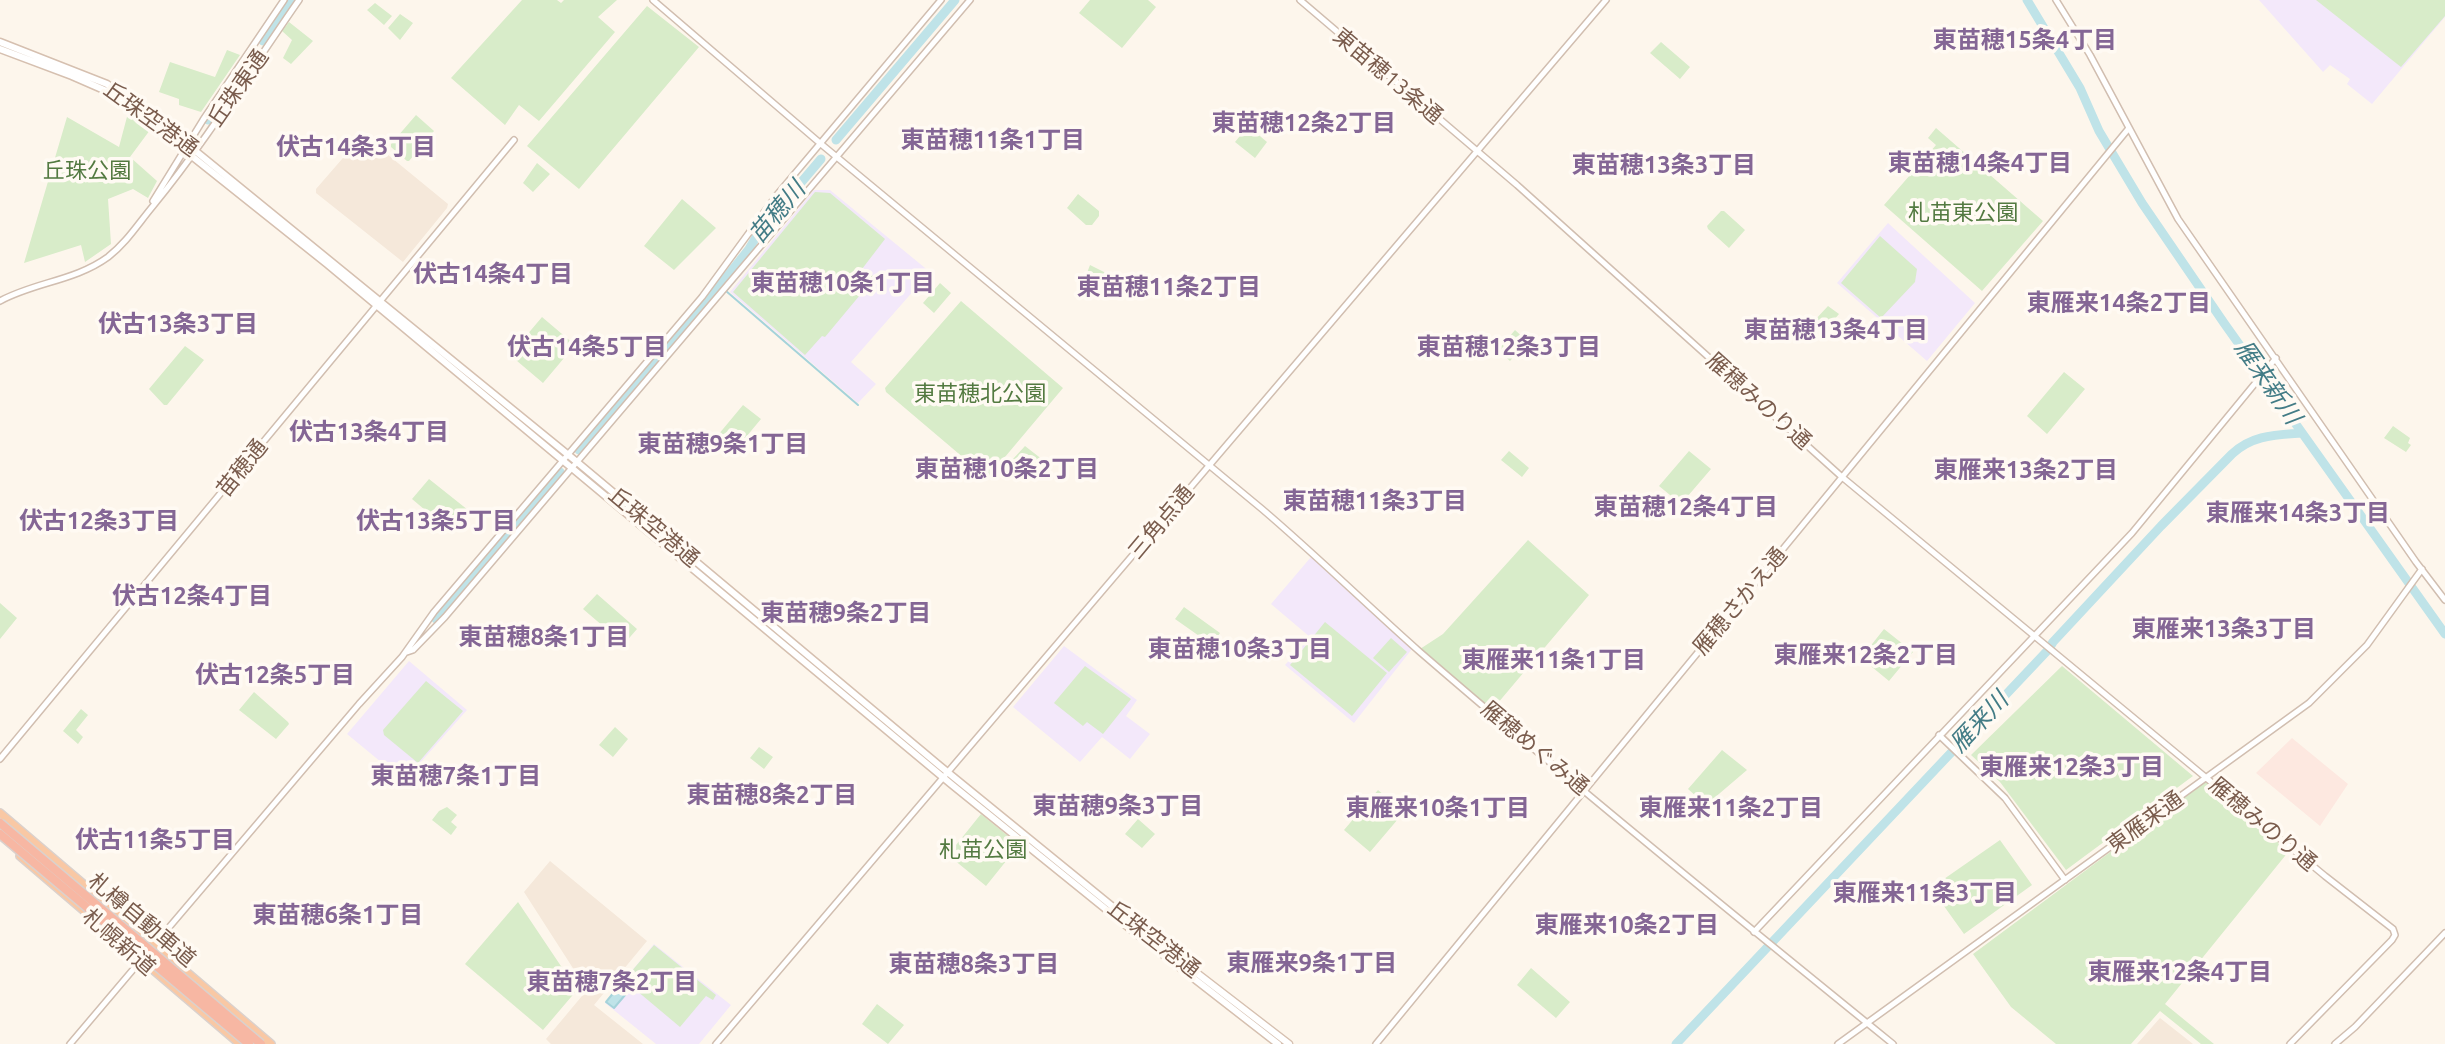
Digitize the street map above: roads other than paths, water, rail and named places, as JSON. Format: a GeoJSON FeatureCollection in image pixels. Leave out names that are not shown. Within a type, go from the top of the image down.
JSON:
{"type":"FeatureCollection","features":[{"type":"Feature","properties":{"kind":"highway","name":"札幌新道"},"geometry":{"type":"LineString","coordinates":[[0,813],[271,1044]]}},
{"type":"Feature","properties":{"kind":"highway","name":"札樽自動車道"},"geometry":{"type":"LineString","coordinates":[[0,823],[261,1044]]}},
{"type":"Feature","properties":{"kind":"highway","name":"札幌新道"},"geometry":{"type":"LineString","coordinates":[[0,836],[140,961],[240,1044]]}},
{"type":"Feature","properties":{"kind":"highway","name":"札樽自動車道"},"geometry":{"type":"LineString","coordinates":[[0,836],[249,1044]]}},
{"type":"Feature","properties":{"kind":"main road","name":"丘珠空港通"},"geometry":{"type":"LineString","coordinates":[[0,42],[107,84],[378,303],[1134,932],[1278,1044]]}},
{"type":"Feature","properties":{"kind":"main road","name":"丘珠空港通"},"geometry":{"type":"LineString","coordinates":[[0,49],[111,93],[190,151]]}},
{"type":"Feature","properties":{"kind":"main road","name":"丘珠空港通"},"geometry":{"type":"LineString","coordinates":[[945,775],[1289,1044]]}},
{"type":"Feature","properties":{"kind":"street","name":"丘珠東通"},"geometry":{"type":"LineString","coordinates":[[190,151],[203,120],[284,0]]}},
{"type":"Feature","properties":{"kind":"street","name":"丘珠東通"},"geometry":{"type":"LineString","coordinates":[[0,301],[16,292],[71,276],[98,263],[126,241],[299,0]]}},
{"type":"Feature","properties":{"kind":"street","name":"雁穂めぐみ通"},"geometry":{"type":"LineString","coordinates":[[653,0],[821,144],[1312,551],[1419,650],[1583,789],[1893,1044]]}},
{"type":"Feature","properties":{"kind":"street"},"geometry":{"type":"LineString","coordinates":[[70,1044],[406,652],[434,612],[702,297],[752,225],[941,0]]}},
{"type":"Feature","properties":{"kind":"street"},"geometry":{"type":"LineString","coordinates":[[406,652],[413,650],[445,617],[970,0]]}},
{"type":"Feature","properties":{"kind":"street","name":"東苗穂13条通"},"geometry":{"type":"LineString","coordinates":[[1300,0],[1477,151]]}},
{"type":"Feature","properties":{"kind":"street","name":"三角点通"},"geometry":{"type":"LineString","coordinates":[[716,1044],[1606,0]]}},
{"type":"Feature","properties":{"kind":"street"},"geometry":{"type":"LineString","coordinates":[[2056,0],[2080,37],[2178,219],[2420,572],[2445,600]]}},
{"type":"Feature","properties":{"kind":"street","name":"雁穂さかえ通"},"geometry":{"type":"LineString","coordinates":[[1376,1044],[2129,128]]}},
{"type":"Feature","properties":{"kind":"street","name":"苗穂通"},"geometry":{"type":"LineString","coordinates":[[0,759],[514,140]]}},
{"type":"Feature","properties":{"kind":"street","name":"雁穂みのり通"},"geometry":{"type":"LineString","coordinates":[[1477,151],[1842,477],[2393,929],[2395,935],[2392,940],[2290,1044]]}},
{"type":"Feature","properties":{"kind":"street"},"geometry":{"type":"LineString","coordinates":[[1754,932],[2145,518],[2276,358]]}},
{"type":"Feature","properties":{"kind":"street","name":"東雁来通"},"geometry":{"type":"LineString","coordinates":[[1838,1044],[2284,723],[2331,684],[2367,645],[2420,572]]}},
{"type":"Feature","properties":{"kind":"street"},"geometry":{"type":"LineString","coordinates":[[1939,735],[2005,798],[2065,880]]}},
{"type":"Feature","properties":{"kind":"street"},"geometry":{"type":"LineString","coordinates":[[2335,1044],[2445,933]]}},
{"type":"Feature","properties":{"kind":"water"},"geometry":{"type":"Polygon","coordinates":[[[623,981],[631,988],[614,1008],[606,1002],[623,981]]]}},
{"type":"Feature","properties":{"kind":"waterway"},"geometry":{"type":"LineString","coordinates":[[263,41],[291,0]]}},
{"type":"Feature","properties":{"kind":"waterway","name":"苗穂川"},"geometry":{"type":"LineString","coordinates":[[836,140],[955,0]]}},
{"type":"Feature","properties":{"kind":"waterway","name":"雁来新川"},"geometry":{"type":"LineString","coordinates":[[2027,0],[2080,88],[2099,131],[2142,203],[2445,634]]}},
{"type":"Feature","properties":{"kind":"waterway"},"geometry":{"type":"LineString","coordinates":[[208,120],[256,51]]}},
{"type":"Feature","properties":{"kind":"waterway","name":"苗穂川"},"geometry":{"type":"LineString","coordinates":[[579,450],[721,284],[759,232],[821,159]]}},
{"type":"Feature","properties":{"kind":"waterway"},"geometry":{"type":"LineString","coordinates":[[765,244],[726,291],[858,405]]}},
{"type":"Feature","properties":{"kind":"waterway","name":"雁来川"},"geometry":{"type":"LineString","coordinates":[[1676,1044],[2232,454],[2256,440],[2301,433]]}},
{"type":"Feature","properties":{"kind":"waterway","name":"苗穂川"},"geometry":{"type":"LineString","coordinates":[[436,619],[560,472]]}},
{"type":"Feature","properties":{"kind":"district","name":"東苗穂15条4丁目"},"geometry":{"type":"Point","coordinates":[2025,40]}},
{"type":"Feature","properties":{"kind":"district","name":"東苗穂12条2丁目"},"geometry":{"type":"Point","coordinates":[1304,123]}},
{"type":"Feature","properties":{"kind":"district","name":"東苗穂11条1丁目"},"geometry":{"type":"Point","coordinates":[993,140]}},
{"type":"Feature","properties":{"kind":"district","name":"伏古14条3丁目"},"geometry":{"type":"Point","coordinates":[356,147]}},
{"type":"Feature","properties":{"kind":"district","name":"東苗穂14条4丁目"},"geometry":{"type":"Point","coordinates":[1980,163]}},
{"type":"Feature","properties":{"kind":"district","name":"東苗穂13条3丁目"},"geometry":{"type":"Point","coordinates":[1664,165]}},
{"type":"Feature","properties":{"kind":"district","name":"伏古14条4丁目"},"geometry":{"type":"Point","coordinates":[493,274]}},
{"type":"Feature","properties":{"kind":"district","name":"東苗穂10条1丁目"},"geometry":{"type":"Point","coordinates":[843,283]}},
{"type":"Feature","properties":{"kind":"district","name":"東苗穂11条2丁目"},"geometry":{"type":"Point","coordinates":[1169,287]}},
{"type":"Feature","properties":{"kind":"district","name":"東雁来14条2丁目"},"geometry":{"type":"Point","coordinates":[2119,303]}},
{"type":"Feature","properties":{"kind":"district","name":"伏古13条3丁目"},"geometry":{"type":"Point","coordinates":[178,324]}},
{"type":"Feature","properties":{"kind":"district","name":"東苗穂13条4丁目"},"geometry":{"type":"Point","coordinates":[1836,330]}},
{"type":"Feature","properties":{"kind":"district","name":"伏古14条5丁目"},"geometry":{"type":"Point","coordinates":[587,347]}},
{"type":"Feature","properties":{"kind":"district","name":"東苗穂12条3丁目"},"geometry":{"type":"Point","coordinates":[1509,347]}},
{"type":"Feature","properties":{"kind":"district","name":"伏古13条4丁目"},"geometry":{"type":"Point","coordinates":[369,432]}},
{"type":"Feature","properties":{"kind":"district","name":"東苗穂9条1丁目"},"geometry":{"type":"Point","coordinates":[723,444]}},
{"type":"Feature","properties":{"kind":"district","name":"東苗穂10条2丁目"},"geometry":{"type":"Point","coordinates":[1007,469]}},
{"type":"Feature","properties":{"kind":"district","name":"東雁来13条2丁目"},"geometry":{"type":"Point","coordinates":[2026,470]}},
{"type":"Feature","properties":{"kind":"district","name":"東苗穂11条3丁目"},"geometry":{"type":"Point","coordinates":[1375,501]}},
{"type":"Feature","properties":{"kind":"district","name":"東苗穂12条4丁目"},"geometry":{"type":"Point","coordinates":[1686,507]}},
{"type":"Feature","properties":{"kind":"district","name":"東雁来14条3丁目"},"geometry":{"type":"Point","coordinates":[2298,513]}},
{"type":"Feature","properties":{"kind":"district","name":"伏古12条3丁目"},"geometry":{"type":"Point","coordinates":[99,521]}},
{"type":"Feature","properties":{"kind":"district","name":"伏古13条5丁目"},"geometry":{"type":"Point","coordinates":[436,521]}},
{"type":"Feature","properties":{"kind":"district","name":"伏古12条4丁目"},"geometry":{"type":"Point","coordinates":[192,596]}},
{"type":"Feature","properties":{"kind":"district","name":"東苗穂9条2丁目"},"geometry":{"type":"Point","coordinates":[846,613]}},
{"type":"Feature","properties":{"kind":"district","name":"東雁来13条3丁目"},"geometry":{"type":"Point","coordinates":[2224,629]}},
{"type":"Feature","properties":{"kind":"district","name":"東苗穂8条1丁目"},"geometry":{"type":"Point","coordinates":[544,637]}},
{"type":"Feature","properties":{"kind":"district","name":"東苗穂10条3丁目"},"geometry":{"type":"Point","coordinates":[1240,649]}},
{"type":"Feature","properties":{"kind":"district","name":"東雁来12条2丁目"},"geometry":{"type":"Point","coordinates":[1866,655]}},
{"type":"Feature","properties":{"kind":"district","name":"東雁来11条1丁目"},"geometry":{"type":"Point","coordinates":[1554,660]}},
{"type":"Feature","properties":{"kind":"district","name":"伏古12条5丁目"},"geometry":{"type":"Point","coordinates":[275,675]}},
{"type":"Feature","properties":{"kind":"district","name":"東雁来12条3丁目"},"geometry":{"type":"Point","coordinates":[2072,767]}},
{"type":"Feature","properties":{"kind":"district","name":"東苗穂7条1丁目"},"geometry":{"type":"Point","coordinates":[456,776]}},
{"type":"Feature","properties":{"kind":"district","name":"東苗穂8条2丁目"},"geometry":{"type":"Point","coordinates":[772,795]}},
{"type":"Feature","properties":{"kind":"district","name":"東苗穂9条3丁目"},"geometry":{"type":"Point","coordinates":[1118,806]}},
{"type":"Feature","properties":{"kind":"district","name":"東雁来10条1丁目"},"geometry":{"type":"Point","coordinates":[1438,808]}},
{"type":"Feature","properties":{"kind":"district","name":"東雁来11条2丁目"},"geometry":{"type":"Point","coordinates":[1731,808]}},
{"type":"Feature","properties":{"kind":"district","name":"伏古11条5丁目"},"geometry":{"type":"Point","coordinates":[155,840]}},
{"type":"Feature","properties":{"kind":"district","name":"東雁来11条3丁目"},"geometry":{"type":"Point","coordinates":[1925,893]}},
{"type":"Feature","properties":{"kind":"district","name":"東苗穂6条1丁目"},"geometry":{"type":"Point","coordinates":[338,915]}},
{"type":"Feature","properties":{"kind":"district","name":"東雁来10条2丁目"},"geometry":{"type":"Point","coordinates":[1627,925]}},
{"type":"Feature","properties":{"kind":"district","name":"東雁来9条1丁目"},"geometry":{"type":"Point","coordinates":[1312,963]}},
{"type":"Feature","properties":{"kind":"district","name":"東苗穂8条3丁目"},"geometry":{"type":"Point","coordinates":[974,964]}},
{"type":"Feature","properties":{"kind":"district","name":"東雁来12条4丁目"},"geometry":{"type":"Point","coordinates":[2180,972]}},
{"type":"Feature","properties":{"kind":"district","name":"東苗穂7条2丁目"},"geometry":{"type":"Point","coordinates":[612,982]}},
{"type":"Feature","properties":{"kind":"park label","name":"丘珠公園"},"geometry":{"type":"Point","coordinates":[87,171]}},
{"type":"Feature","properties":{"kind":"park label","name":"札苗東公園"},"geometry":{"type":"Point","coordinates":[1963,213]}},
{"type":"Feature","properties":{"kind":"park label","name":"東苗穂北公園"},"geometry":{"type":"Point","coordinates":[980,394]}},
{"type":"Feature","properties":{"kind":"park label","name":"札苗公園"},"geometry":{"type":"Point","coordinates":[983,850]}}]}
